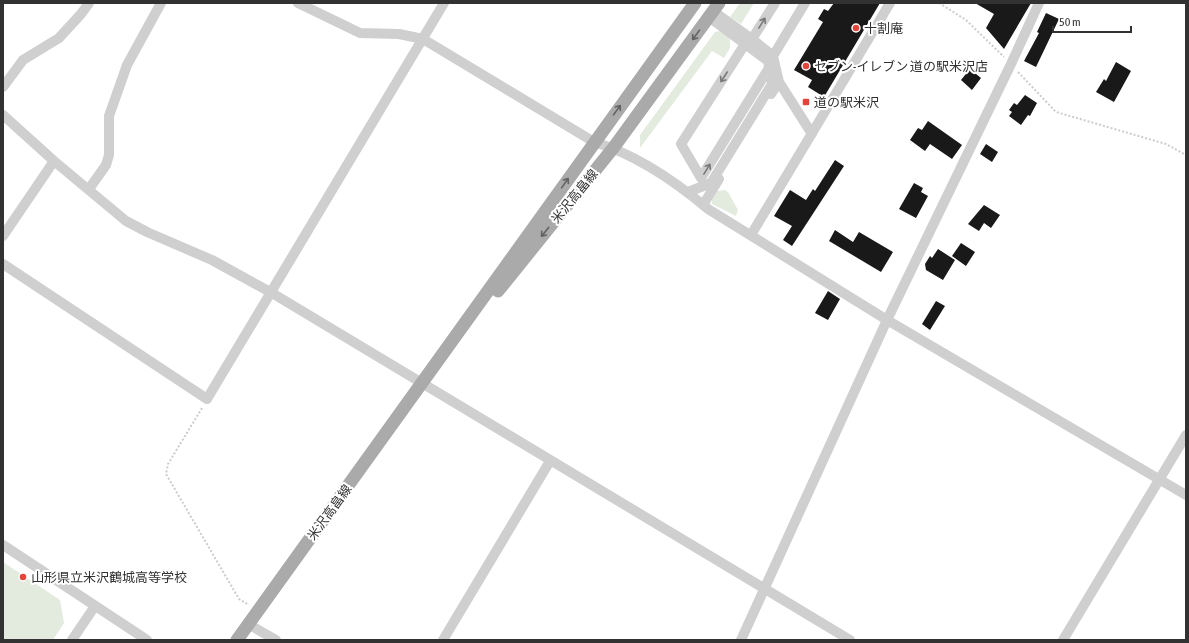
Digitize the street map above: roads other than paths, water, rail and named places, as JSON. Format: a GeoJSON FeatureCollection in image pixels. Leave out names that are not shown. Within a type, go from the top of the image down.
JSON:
{"type":"FeatureCollection","features":[{"type":"Feature","properties":{"kind":"main road","name":"米沢高畠線"},"geometry":{"type":"LineString","coordinates":[[237,640],[695,3]]}},
{"type":"Feature","properties":{"kind":"main road","name":"米沢高畠線"},"geometry":{"type":"LineString","coordinates":[[422,384],[614,147],[714,11]]}},
{"type":"Feature","properties":{"kind":"street"},"geometry":{"type":"LineString","coordinates":[[3,87],[23,60],[59,38],[89,3]]}},
{"type":"Feature","properties":{"kind":"street"},"geometry":{"type":"LineString","coordinates":[[89,189],[106,165],[108,155],[109,116],[127,65],[161,3]]}},
{"type":"Feature","properties":{"kind":"street"},"geometry":{"type":"LineString","coordinates":[[298,3],[360,33],[399,34],[423,39],[594,142],[614,147],[688,192],[703,204],[887,320],[1186,495]]}},
{"type":"Feature","properties":{"kind":"street"},"geometry":{"type":"LineString","coordinates":[[3,264],[207,399],[272,293],[444,3]]}},
{"type":"Feature","properties":{"kind":"street"},"geometry":{"type":"LineString","coordinates":[[769,68],[701,178],[681,144],[775,3]]}},
{"type":"Feature","properties":{"kind":"street"},"geometry":{"type":"LineString","coordinates":[[805,3],[773,56],[779,82],[812,134]]}},
{"type":"Feature","properties":{"kind":"street"},"geometry":{"type":"LineString","coordinates":[[752,235],[890,3]]}},
{"type":"Feature","properties":{"kind":"street"},"geometry":{"type":"LineString","coordinates":[[741,640],[887,320],[1039,3]]}},
{"type":"Feature","properties":{"kind":"street"},"geometry":{"type":"LineString","coordinates":[[688,192],[711,183],[772,84],[768,61],[714,11]]}},
{"type":"Feature","properties":{"kind":"street"},"geometry":{"type":"LineString","coordinates":[[748,42],[773,56]]}},
{"type":"Feature","properties":{"kind":"street"},"geometry":{"type":"LineString","coordinates":[[703,204],[779,82]]}},
{"type":"Feature","properties":{"kind":"street"},"geometry":{"type":"LineString","coordinates":[[3,115],[54,161],[126,221],[147,232],[212,260],[272,293],[850,640]]}},
{"type":"Feature","properties":{"kind":"street"},"geometry":{"type":"LineString","coordinates":[[3,236],[54,161]]}},
{"type":"Feature","properties":{"kind":"street"},"geometry":{"type":"LineString","coordinates":[[1063,640],[1186,435]]}},
{"type":"Feature","properties":{"kind":"street"},"geometry":{"type":"LineString","coordinates":[[442,640],[550,461]]}},
{"type":"Feature","properties":{"kind":"street"},"geometry":{"type":"LineString","coordinates":[[3,545],[147,640]]}},
{"type":"Feature","properties":{"kind":"street"},"geometry":{"type":"LineString","coordinates":[[72,640],[95,606]]}},
{"type":"Feature","properties":{"kind":"street"},"geometry":{"type":"LineString","coordinates":[[248,624],[276,640]]}},
{"type":"Feature","properties":{"kind":"place","name":"十割庵"},"geometry":{"type":"Point","coordinates":[856,28]}},
{"type":"Feature","properties":{"kind":"place","name":"セブン-イレブン 道の駅米沢店"},"geometry":{"type":"Point","coordinates":[806,66]}},
{"type":"Feature","properties":{"kind":"place","name":"道の駅米沢"},"geometry":{"type":"Point","coordinates":[806,102]}},
{"type":"Feature","properties":{"kind":"place","name":"山形県立米沢鶴城高等学校"},"geometry":{"type":"Point","coordinates":[23,577]}}]}
